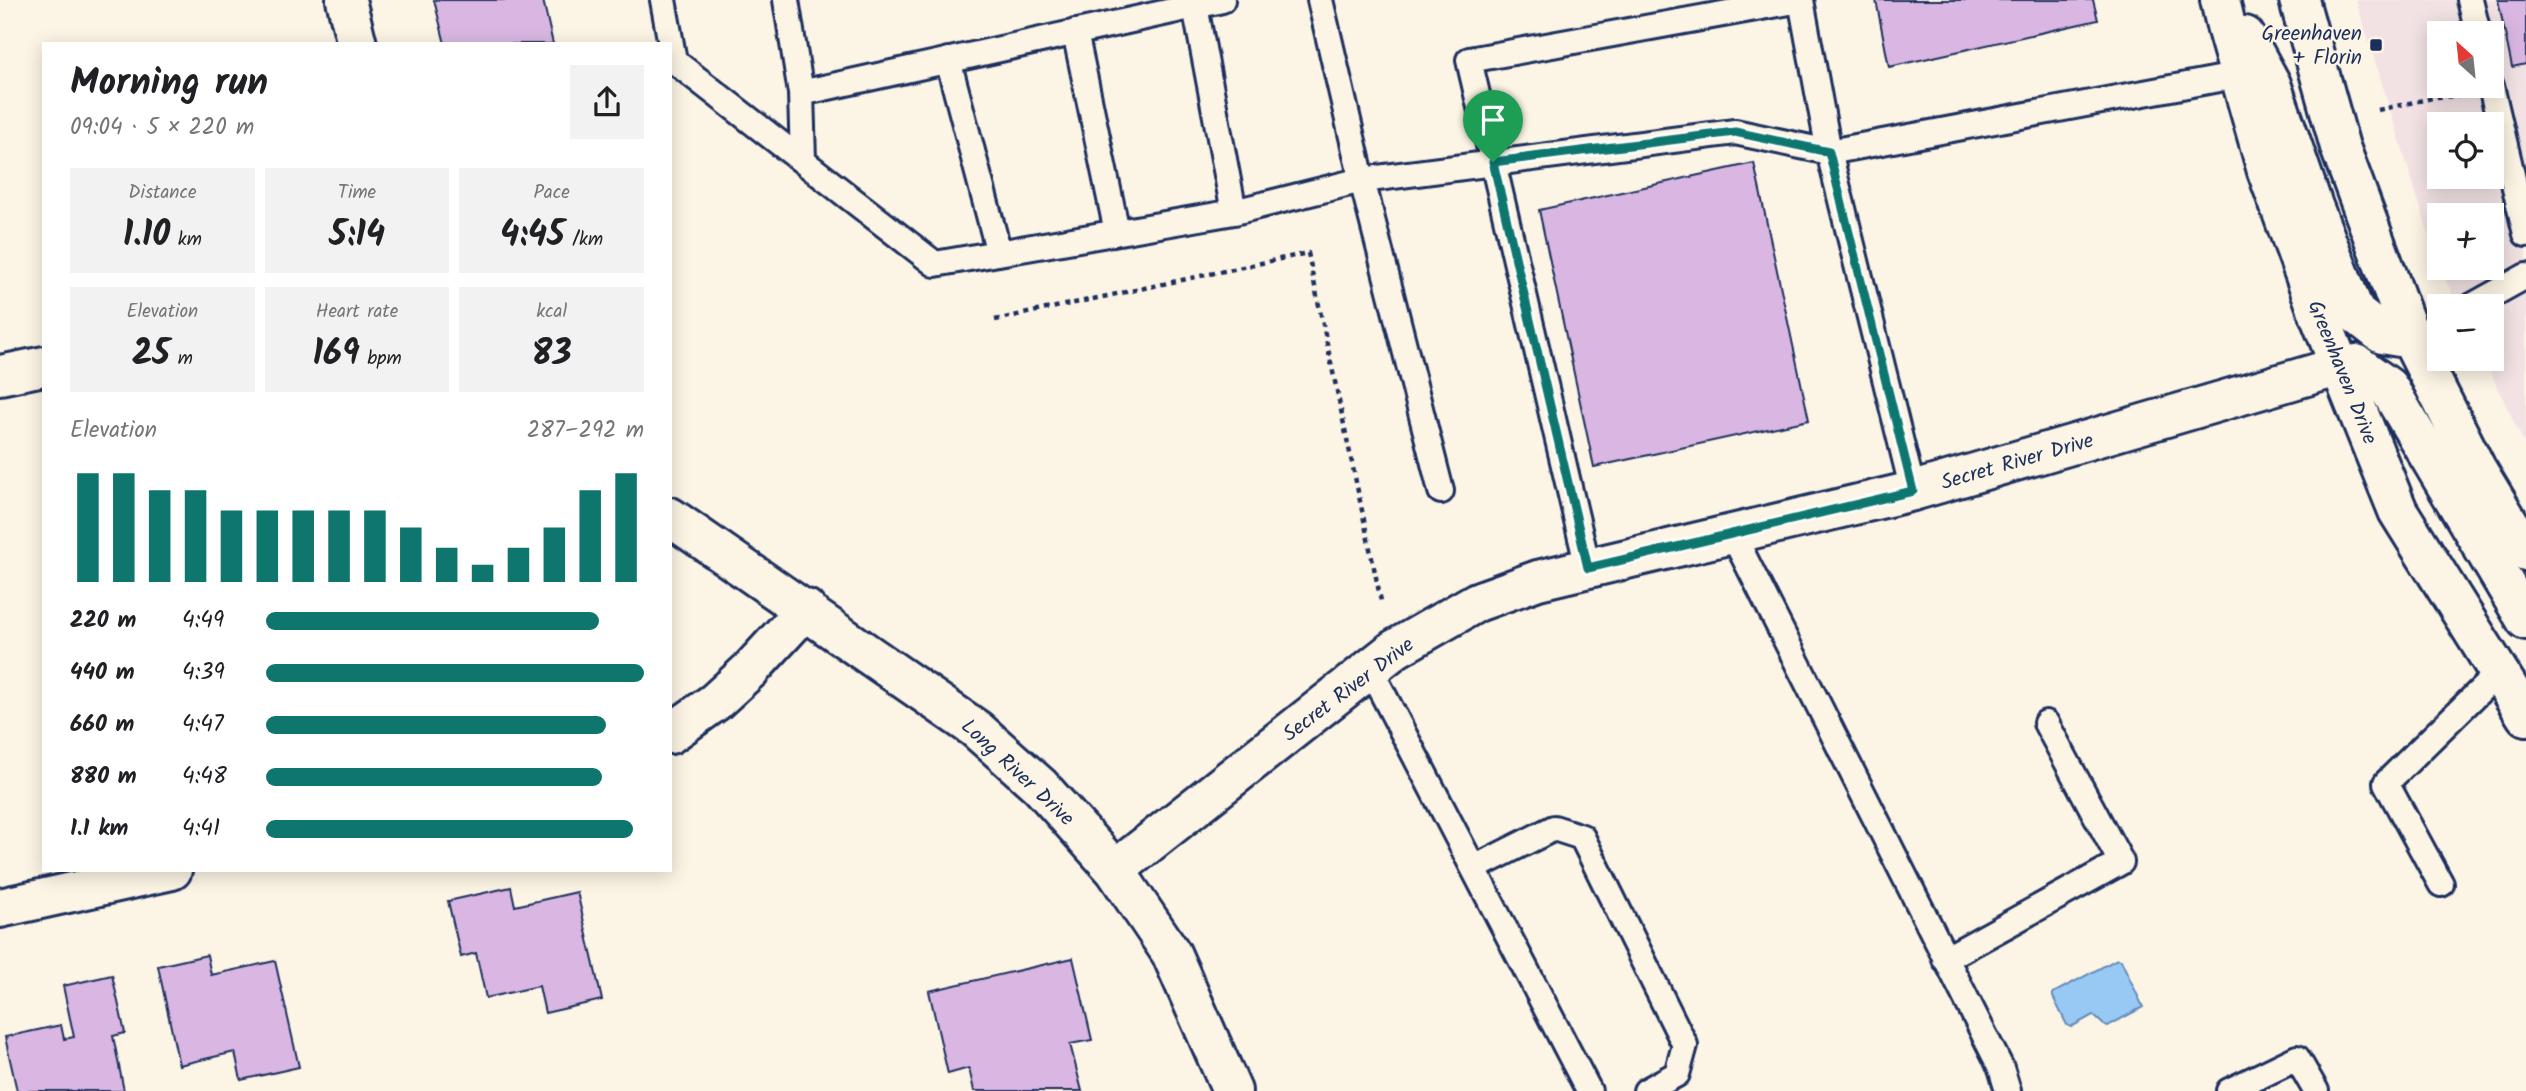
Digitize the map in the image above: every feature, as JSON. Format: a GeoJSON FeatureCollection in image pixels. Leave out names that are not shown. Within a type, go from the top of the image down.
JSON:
{"type":"FeatureCollection","features":[{"type":"Feature","properties":{"kind":"street"},"geometry":{"type":"LineString","coordinates":[[346,0],[356,42]]}},
{"type":"Feature","properties":{"kind":"street","name":"Greenhaven Drive"},"geometry":{"type":"LineString","coordinates":[[2220,0],[2267,171],[2320,317],[2398,511],[2526,716]]}},
{"type":"Feature","properties":{"kind":"street"},"geometry":{"type":"LineString","coordinates":[[2226,0],[2271,84],[2313,206],[2355,313],[2382,334],[2425,332]]}},
{"type":"Feature","properties":{"kind":"street"},"geometry":{"type":"LineString","coordinates":[[2299,0],[2340,147],[2425,332],[2476,468],[2526,551]]}},
{"type":"Feature","properties":{"kind":"street"},"geometry":{"type":"LineString","coordinates":[[2341,366],[2356,364],[2388,387],[2526,620]]}},
{"type":"Feature","properties":{"kind":"street"},"geometry":{"type":"LineString","coordinates":[[0,375],[42,366]]}},
{"type":"Feature","properties":{"kind":"street","name":"Secret River Drive"},"geometry":{"type":"LineString","coordinates":[[1115,870],[1395,649],[1477,602],[1538,580],[1913,491],[2341,366]]}},
{"type":"Feature","properties":{"kind":"street","name":"Long River Drive"},"geometry":{"type":"LineString","coordinates":[[672,518],[976,729],[1040,786],[1115,870],[1171,953],[1232,1091]]}},
{"type":"Feature","properties":{"kind":"street"},"geometry":{"type":"LineString","coordinates":[[672,733],[715,702],[750,670],[806,610]]}},
{"type":"Feature","properties":{"kind":"street"},"geometry":{"type":"LineString","coordinates":[[0,908],[164,872]]}},
{"type":"Feature","properties":{"kind":"lane"},"geometry":{"type":"LineString","coordinates":[[663,0],[669,42]]}},
{"type":"Feature","properties":{"kind":"lane"},"geometry":{"type":"LineString","coordinates":[[786,0],[800,93],[803,160]]}},
{"type":"Feature","properties":{"kind":"lane"},"geometry":{"type":"LineString","coordinates":[[800,93],[1223,0]]}},
{"type":"Feature","properties":{"kind":"lane"},"geometry":{"type":"LineString","coordinates":[[1320,0],[1362,180],[1441,491]]}},
{"type":"Feature","properties":{"kind":"lane"},"geometry":{"type":"LineString","coordinates":[[1588,568],[1469,60],[1800,0],[1829,152],[1913,491]]}},
{"type":"Feature","properties":{"kind":"lane"},"geometry":{"type":"LineString","coordinates":[[2470,0],[2475,21]]}},
{"type":"Feature","properties":{"kind":"lane"},"geometry":{"type":"LineString","coordinates":[[1195,6],[1234,212]]}},
{"type":"Feature","properties":{"kind":"lane"},"geometry":{"type":"LineString","coordinates":[[1075,32],[1117,232]]}},
{"type":"Feature","properties":{"kind":"lane"},"geometry":{"type":"LineString","coordinates":[[948,60],[999,253]]}},
{"type":"Feature","properties":{"kind":"lane"},"geometry":{"type":"LineString","coordinates":[[672,62],[935,264],[1234,212],[1362,180],[1735,132],[1829,152],[2240,75]]}},
{"type":"Feature","properties":{"kind":"lane"},"geometry":{"type":"LineString","coordinates":[[2494,98],[2526,234]]}},
{"type":"Feature","properties":{"kind":"lane"},"geometry":{"type":"LineString","coordinates":[[2494,294],[2526,276]]}},
{"type":"Feature","properties":{"kind":"lane"},"geometry":{"type":"LineString","coordinates":[[1732,533],[2001,1068],[2008,1091]]}},
{"type":"Feature","properties":{"kind":"lane"},"geometry":{"type":"LineString","coordinates":[[1370,668],[1589,1091]]}},
{"type":"Feature","properties":{"kind":"lane"},"geometry":{"type":"LineString","coordinates":[[2441,884],[2386,783],[2498,673]]}},
{"type":"Feature","properties":{"kind":"lane"},"geometry":{"type":"LineString","coordinates":[[1945,959],[2121,862],[2046,723]]}},
{"type":"Feature","properties":{"kind":"lane"},"geometry":{"type":"LineString","coordinates":[[1474,868],[1554,828],[1582,837],[1685,1045],[1677,1074],[1646,1091]]}},
{"type":"Feature","properties":{"kind":"lane"},"geometry":{"type":"LineString","coordinates":[[2229,1091],[2297,1058],[2316,1091]]}},
{"type":"Feature","properties":{"kind":"path"},"geometry":{"type":"LineString","coordinates":[[2378,110],[2432,98]]}},
{"type":"Feature","properties":{"kind":"path"},"geometry":{"type":"LineString","coordinates":[[995,320],[1308,253],[1381,601]]}},
{"type":"Feature","properties":{"kind":"shaded area"},"geometry":{"type":"Polygon","coordinates":[[[2356,0],[2526,0],[2526,447],[2490,371],[2504,371],[2504,294],[2452,294],[2446,280],[2504,280],[2504,203],[2427,203],[2427,228],[2356,0]]]}},
{"type":"Feature","properties":{"kind":"water"},"geometry":{"type":"Polygon","coordinates":[[[2117,959],[2121,960],[2143,1007],[2108,1026],[2093,1015],[2071,1027],[2067,1025],[2053,993],[2117,959]]]}},
{"type":"Feature","properties":{"kind":"building"},"geometry":{"type":"Polygon","coordinates":[[[434,0],[543,0],[553,42],[444,42],[434,0]]]}},
{"type":"Feature","properties":{"kind":"building"},"geometry":{"type":"Polygon","coordinates":[[[1876,0],[2093,0],[2098,20],[1889,67],[1876,0]]]}},
{"type":"Feature","properties":{"kind":"building"},"geometry":{"type":"Polygon","coordinates":[[[2498,0],[2526,0],[2526,64],[2512,67],[2498,0]]]}},
{"type":"Feature","properties":{"kind":"building"},"geometry":{"type":"Polygon","coordinates":[[[1754,163],[1809,420],[1594,467],[1539,210],[1754,163]]]}},
{"type":"Feature","properties":{"kind":"building"},"geometry":{"type":"Polygon","coordinates":[[[511,887],[515,906],[577,892],[602,1000],[545,1013],[539,986],[486,998],[476,953],[461,957],[448,901],[511,887]]]}},
{"type":"Feature","properties":{"kind":"building"},"geometry":{"type":"Polygon","coordinates":[[[207,955],[211,975],[275,961],[299,1067],[241,1080],[235,1052],[179,1065],[158,966],[207,955]]]}},
{"type":"Feature","properties":{"kind":"building"},"geometry":{"type":"Polygon","coordinates":[[[1073,958],[1092,1040],[1070,1044],[1082,1091],[974,1091],[969,1068],[948,1074],[929,991],[1073,958]]]}},
{"type":"Feature","properties":{"kind":"building"},"geometry":{"type":"Polygon","coordinates":[[[112,975],[125,1033],[113,1036],[124,1091],[17,1091],[5,1037],[61,1025],[64,1039],[74,1037],[63,986],[112,975]]]}},
{"type":"Feature","properties":{"kind":"place","name":"Greenhaven + Florin"},"geometry":{"type":"Point","coordinates":[2376,45]}},
{"type":"Feature","properties":{"kind":"route"},"geometry":{"type":"LineString","coordinates":[[1735,132],[1829,152],[1913,491],[1588,568],[1493,162],[1735,132]]}}]}
